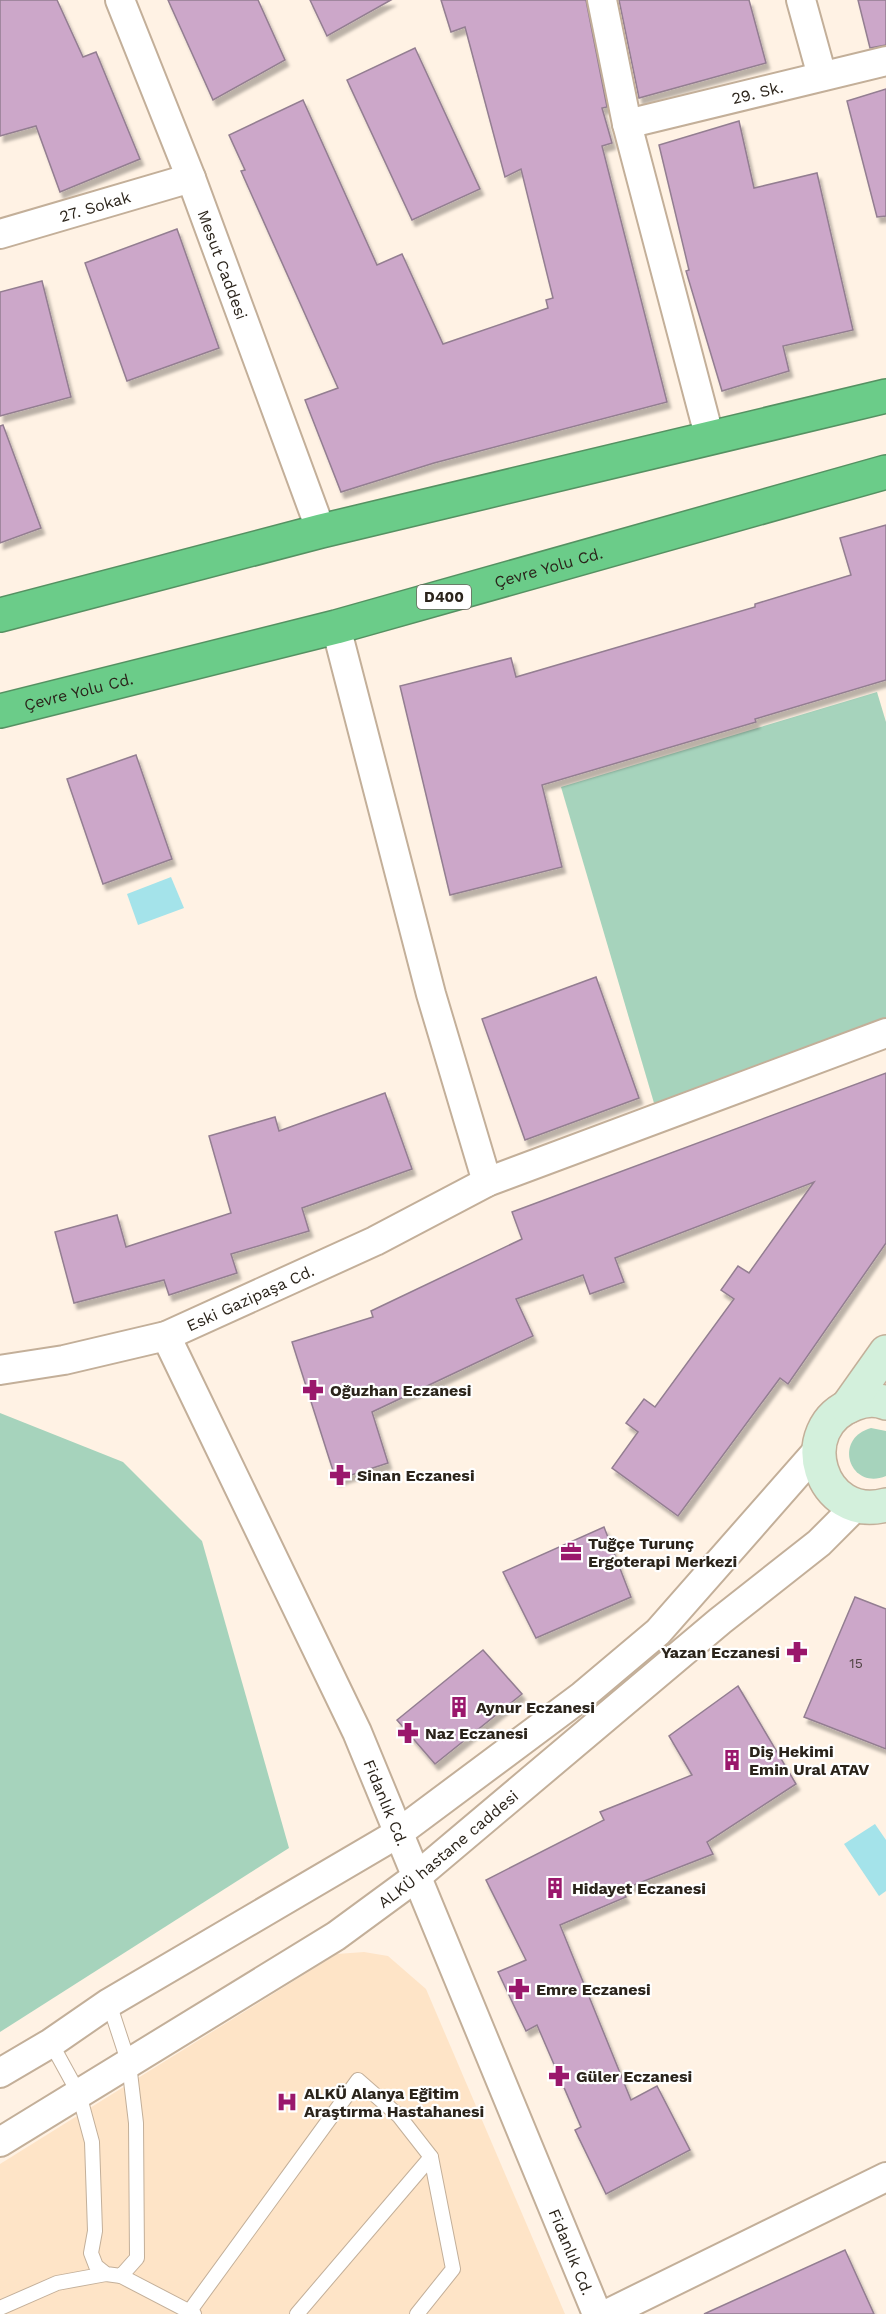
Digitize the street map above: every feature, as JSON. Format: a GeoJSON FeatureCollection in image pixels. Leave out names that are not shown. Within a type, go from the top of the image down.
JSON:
{"type":"FeatureCollection","features":[{"type":"Feature","properties":{"kind":"highway"},"geometry":{"type":"LineString","coordinates":[[0,615],[321,531],[886,396]]}},
{"type":"Feature","properties":{"kind":"highway","name":"Çevre Yolu Cd."},"geometry":{"type":"LineString","coordinates":[[0,711],[336,627],[886,472]]}},
{"type":"Feature","properties":{"kind":"street","name":"Mesut Caddesi"},"geometry":{"type":"LineString","coordinates":[[120,0],[191,178],[321,531]]}},
{"type":"Feature","properties":{"kind":"street"},"geometry":{"type":"LineString","coordinates":[[602,0],[627,124],[710,439]]}},
{"type":"Feature","properties":{"kind":"street"},"geometry":{"type":"LineString","coordinates":[[801,0],[822,76]]}},
{"type":"Feature","properties":{"kind":"street","name":"29. Sk."},"geometry":{"type":"LineString","coordinates":[[627,124],[886,61]]}},
{"type":"Feature","properties":{"kind":"street","name":"27. Sokak"},"geometry":{"type":"LineString","coordinates":[[0,234],[191,178]]}},
{"type":"Feature","properties":{"kind":"street"},"geometry":{"type":"LineString","coordinates":[[336,627],[431,994],[487,1182]]}},
{"type":"Feature","properties":{"kind":"street","name":"Eski Gazipaşa Cd."},"geometry":{"type":"LineString","coordinates":[[0,1370],[64,1360],[166,1336],[375,1241],[487,1182],[886,1033]]}},
{"type":"Feature","properties":{"kind":"street","name":"Fidanlık Cd."},"geometry":{"type":"LineString","coordinates":[[166,1336],[357,1732],[415,1878],[597,2314]]}},
{"type":"Feature","properties":{"kind":"street"},"geometry":{"type":"LineString","coordinates":[[0,2073],[51,2043],[109,2003],[397,1834],[582,1696],[658,1632],[819,1450],[828,1425],[847,1407],[886,1352]]}},
{"type":"Feature","properties":{"kind":"street"},"geometry":{"type":"LineString","coordinates":[[847,1407],[863,1401],[886,1403]]}},
{"type":"Feature","properties":{"kind":"street"},"geometry":{"type":"LineString","coordinates":[[819,1450],[820,1468],[827,1485],[840,1497],[874,1511]]}},
{"type":"Feature","properties":{"kind":"street","name":"ALKÜ hastane caddesi"},"geometry":{"type":"LineString","coordinates":[[0,2142],[336,1936],[415,1878],[720,1621],[819,1543],[874,1511]]}},
{"type":"Feature","properties":{"kind":"street"},"geometry":{"type":"LineString","coordinates":[[607,2314],[886,2177]]}},
{"type":"Feature","properties":{"kind":"lane"},"geometry":{"type":"LineString","coordinates":[[109,2003],[129,2064],[136,2123],[137,2258],[121,2276]]}},
{"type":"Feature","properties":{"kind":"lane"},"geometry":{"type":"LineString","coordinates":[[51,2043],[79,2094],[92,2142],[95,2230],[91,2253],[96,2266],[106,2274]]}},
{"type":"Feature","properties":{"kind":"lane"},"geometry":{"type":"LineString","coordinates":[[0,2308],[57,2283],[106,2274],[121,2276],[191,2313],[358,2080],[399,2116],[431,2157],[453,2269],[417,2314]]}},
{"type":"Feature","properties":{"kind":"lane"},"geometry":{"type":"LineString","coordinates":[[297,2314],[431,2157]]}},
{"type":"Feature","properties":{"kind":"shaded area","name":"ALKÜ Alanya Eğitim Araştırma Hastahanesi"},"geometry":{"type":"Polygon","coordinates":[[[364,1952],[388,1956],[426,1989],[565,2314],[0,2314],[0,2164],[337,1954],[364,1952]]]}},
{"type":"Feature","properties":{"kind":"green space"},"geometry":{"type":"Polygon","coordinates":[[[877,692],[886,722],[886,1033],[654,1103],[561,787],[877,692]]]}},
{"type":"Feature","properties":{"kind":"green space"},"geometry":{"type":"Polygon","coordinates":[[[0,1413],[123,1462],[202,1541],[289,1848],[0,2032],[0,1413]]]}},
{"type":"Feature","properties":{"kind":"green space"},"geometry":{"type":"Polygon","coordinates":[[[871,1428],[886,1431],[886,1476],[873,1479],[855,1470],[850,1462],[849,1452],[852,1442],[859,1434],[871,1428]]]}},
{"type":"Feature","properties":{"kind":"water"},"geometry":{"type":"Polygon","coordinates":[[[171,877],[184,908],[138,925],[127,894],[171,877]]]}},
{"type":"Feature","properties":{"kind":"water"},"geometry":{"type":"Polygon","coordinates":[[[875,1824],[886,1840],[886,1891],[879,1896],[844,1844],[875,1824]]]}},
{"type":"Feature","properties":{"kind":"building"},"geometry":{"type":"Polygon","coordinates":[[[0,0],[57,0],[83,57],[96,52],[140,159],[60,192],[36,126],[0,136],[0,0]]]}},
{"type":"Feature","properties":{"kind":"building"},"geometry":{"type":"Polygon","coordinates":[[[168,0],[258,0],[285,60],[213,100],[168,0]]]}},
{"type":"Feature","properties":{"kind":"building"},"geometry":{"type":"Polygon","coordinates":[[[310,0],[391,0],[327,36],[310,0]]]}},
{"type":"Feature","properties":{"kind":"building"},"geometry":{"type":"Polygon","coordinates":[[[441,0],[586,0],[607,107],[602,108],[612,143],[602,146],[667,402],[434,463],[341,492],[305,400],[338,388],[241,171],[245,170],[229,135],[303,100],[377,265],[402,254],[443,344],[548,308],[546,300],[553,298],[521,169],[505,177],[465,27],[451,32],[441,0]]]}},
{"type":"Feature","properties":{"kind":"building"},"geometry":{"type":"Polygon","coordinates":[[[619,0],[749,0],[766,63],[639,98],[619,0]]]}},
{"type":"Feature","properties":{"kind":"building"},"geometry":{"type":"Polygon","coordinates":[[[858,0],[886,0],[886,45],[870,48],[858,0]]]}},
{"type":"Feature","properties":{"kind":"building"},"geometry":{"type":"Polygon","coordinates":[[[415,48],[480,189],[412,220],[347,80],[415,48]]]}},
{"type":"Feature","properties":{"kind":"building"},"geometry":{"type":"Polygon","coordinates":[[[886,89],[886,216],[877,217],[847,101],[886,89]]]}},
{"type":"Feature","properties":{"kind":"building"},"geometry":{"type":"Polygon","coordinates":[[[739,121],[754,188],[817,173],[853,330],[783,346],[789,371],[722,391],[686,271],[689,270],[659,145],[739,121]]]}},
{"type":"Feature","properties":{"kind":"building"},"geometry":{"type":"Polygon","coordinates":[[[177,229],[219,348],[127,381],[85,263],[177,229]]]}},
{"type":"Feature","properties":{"kind":"building"},"geometry":{"type":"Polygon","coordinates":[[[42,281],[71,397],[0,416],[0,292],[42,281]]]}},
{"type":"Feature","properties":{"kind":"building"},"geometry":{"type":"Polygon","coordinates":[[[3,425],[41,528],[0,543],[0,426],[3,425]]]}},
{"type":"Feature","properties":{"kind":"building"},"geometry":{"type":"Polygon","coordinates":[[[886,525],[886,680],[755,719],[756,722],[542,785],[562,867],[450,895],[400,686],[511,658],[516,677],[755,607],[755,604],[851,575],[840,538],[886,525]]]}},
{"type":"Feature","properties":{"kind":"building"},"geometry":{"type":"Polygon","coordinates":[[[136,755],[172,859],[103,884],[67,779],[136,755]]]}},
{"type":"Feature","properties":{"kind":"building"},"geometry":{"type":"Polygon","coordinates":[[[596,977],[639,1098],[525,1140],[482,1019],[596,977]]]}},
{"type":"Feature","properties":{"kind":"building"},"geometry":{"type":"Polygon","coordinates":[[[886,1073],[886,1243],[788,1384],[780,1378],[678,1516],[612,1468],[638,1432],[626,1423],[644,1399],[655,1407],[734,1299],[721,1290],[738,1266],[749,1273],[814,1182],[615,1258],[624,1282],[590,1294],[583,1275],[516,1299],[533,1336],[372,1412],[388,1463],[336,1480],[292,1342],[373,1317],[371,1311],[522,1239],[512,1212],[886,1073]]]}},
{"type":"Feature","properties":{"kind":"building"},"geometry":{"type":"Polygon","coordinates":[[[385,1093],[412,1169],[302,1208],[309,1231],[231,1254],[237,1273],[169,1295],[164,1280],[74,1303],[55,1232],[117,1215],[126,1247],[231,1213],[209,1136],[275,1117],[279,1131],[385,1093]]]}},
{"type":"Feature","properties":{"kind":"building"},"geometry":{"type":"Polygon","coordinates":[[[604,1527],[631,1597],[536,1638],[503,1572],[604,1527]]]}},
{"type":"Feature","properties":{"kind":"building"},"geometry":{"type":"Polygon","coordinates":[[[855,1597],[886,1609],[886,1749],[804,1717],[855,1597]]]}},
{"type":"Feature","properties":{"kind":"building","name":"Aynur Eczanesi"},"geometry":{"type":"Polygon","coordinates":[[[483,1650],[522,1694],[435,1764],[397,1720],[483,1650]]]}},
{"type":"Feature","properties":{"kind":"building"},"geometry":{"type":"Polygon","coordinates":[[[738,1686],[796,1784],[707,1842],[713,1854],[621,1890],[626,1897],[560,1925],[631,2100],[657,2086],[690,2150],[606,2194],[575,2130],[581,2127],[537,2025],[526,2031],[498,1972],[526,1960],[486,1880],[604,1820],[600,1812],[692,1775],[669,1736],[738,1686]]]}},
{"type":"Feature","properties":{"kind":"building"},"geometry":{"type":"Polygon","coordinates":[[[845,2250],[874,2314],[704,2314],[845,2250]]]}},
{"type":"Feature","properties":{"kind":"place","name":"Oğuzhan Eczanesi"},"geometry":{"type":"Point","coordinates":[313,1390]}},
{"type":"Feature","properties":{"kind":"place","name":"Sinan Eczanesi"},"geometry":{"type":"Point","coordinates":[340,1475]}},
{"type":"Feature","properties":{"kind":"place","name":"Tuğçe Turunç Ergoterapi Merkezi"},"geometry":{"type":"Point","coordinates":[571,1552]}},
{"type":"Feature","properties":{"kind":"place","name":"Yazan Eczanesi"},"geometry":{"type":"Point","coordinates":[797,1652]}},
{"type":"Feature","properties":{"kind":"place","name":"Aynur Eczanesi"},"geometry":{"type":"Point","coordinates":[459,1707]}},
{"type":"Feature","properties":{"kind":"place","name":"Naz Eczanesi"},"geometry":{"type":"Point","coordinates":[408,1733]}},
{"type":"Feature","properties":{"kind":"place","name":"Diş Hekimi Emin Ural ATAV"},"geometry":{"type":"Point","coordinates":[732,1760]}},
{"type":"Feature","properties":{"kind":"place","name":"Hidayet Eczanesi"},"geometry":{"type":"Point","coordinates":[555,1888]}},
{"type":"Feature","properties":{"kind":"place","name":"Emre Eczanesi"},"geometry":{"type":"Point","coordinates":[519,1989]}},
{"type":"Feature","properties":{"kind":"place","name":"Güler Eczanesi"},"geometry":{"type":"Point","coordinates":[559,2076]}},
{"type":"Feature","properties":{"kind":"place","name":"ALKÜ Alanya Eğitim Araştırma Hastahanesi"},"geometry":{"type":"Point","coordinates":[287,2102]}}]}
